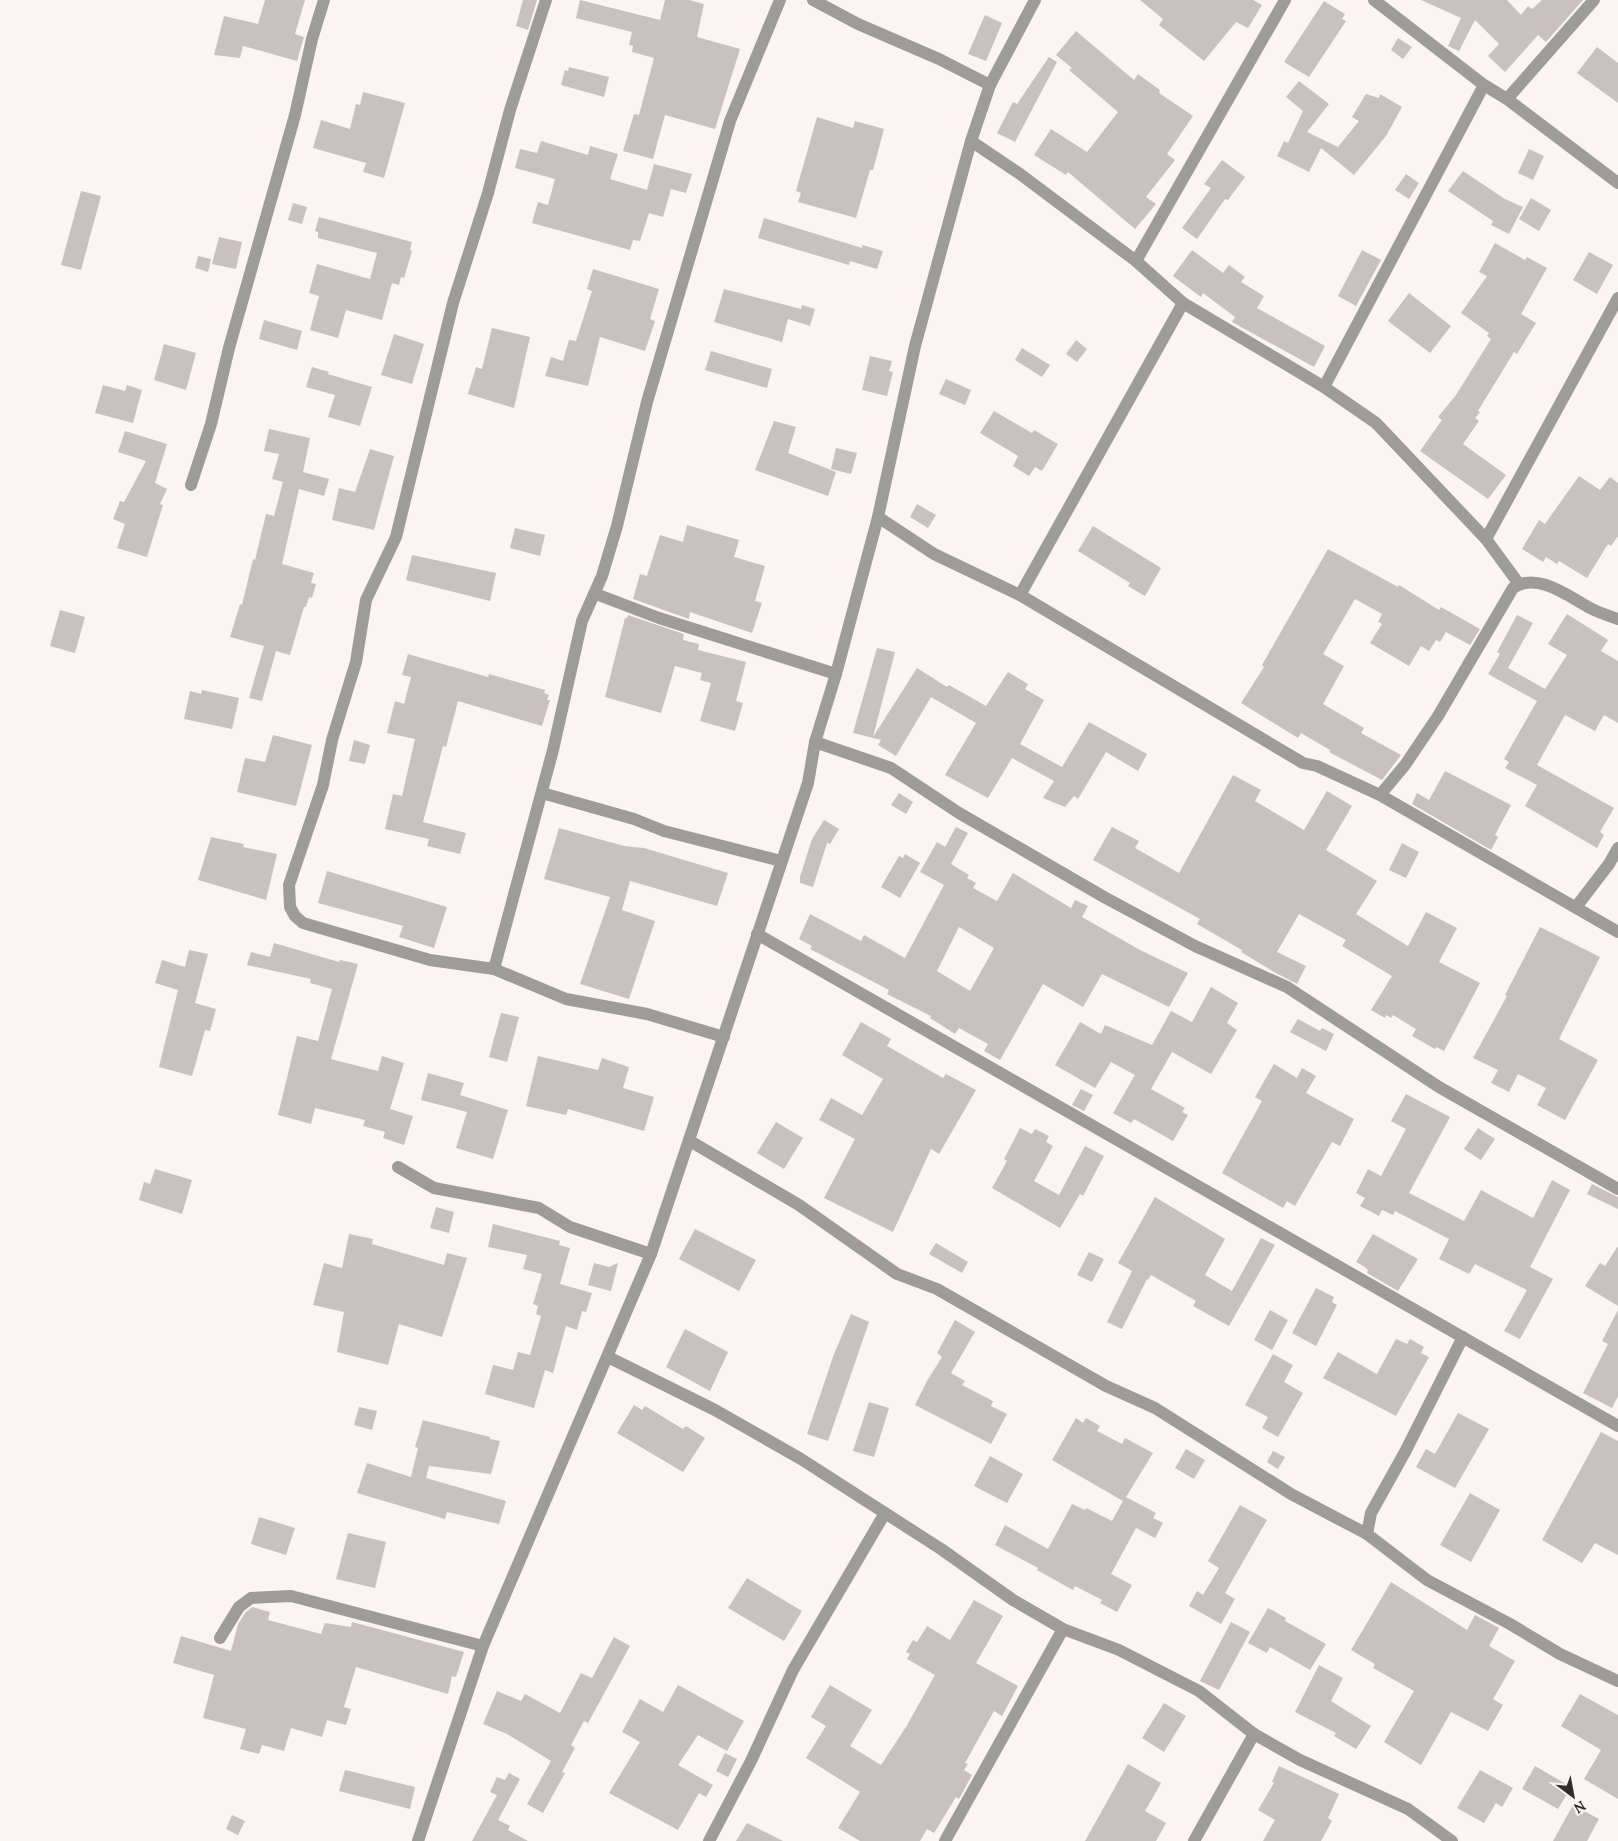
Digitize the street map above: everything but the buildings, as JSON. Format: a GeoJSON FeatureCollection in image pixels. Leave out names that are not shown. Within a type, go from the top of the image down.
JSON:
{"type":"FeatureCollection","features":[{"type":"Feature","properties":{"kind":"street"},"geometry":{"type":"LineString","coordinates":[[191,485],[211,424],[229,348],[292,124],[312,39],[324,0]]}},
{"type":"Feature","properties":{"kind":"street"},"geometry":{"type":"LineString","coordinates":[[546,0],[510,110],[488,193],[453,304],[396,537],[366,600],[356,662],[332,740],[323,785],[292,873],[288,892],[290,907],[295,916],[303,923],[430,960],[494,969],[566,999],[646,1014],[724,1037]]}},
{"type":"Feature","properties":{"kind":"street"},"geometry":{"type":"LineString","coordinates":[[494,969],[542,793],[582,621],[596,594],[617,526],[647,402],[730,121],[780,0]]}},
{"type":"Feature","properties":{"kind":"street"},"geometry":{"type":"LineString","coordinates":[[813,0],[858,24],[939,59],[990,85]]}},
{"type":"Feature","properties":{"kind":"street"},"geometry":{"type":"LineString","coordinates":[[418,1841],[484,1646],[651,1254],[690,1141],[808,783],[815,742],[836,674],[878,517],[915,346],[971,141],[990,85],[1034,0]]}},
{"type":"Feature","properties":{"kind":"street"},"geometry":{"type":"LineString","coordinates":[[1136,261],[1285,0]]}},
{"type":"Feature","properties":{"kind":"street"},"geometry":{"type":"LineString","coordinates":[[1374,0],[1484,85],[1507,99],[1618,184]]}},
{"type":"Feature","properties":{"kind":"street"},"geometry":{"type":"LineString","coordinates":[[1507,99],[1594,0]]}},
{"type":"Feature","properties":{"kind":"street"},"geometry":{"type":"LineString","coordinates":[[1324,387],[1484,85]]}},
{"type":"Feature","properties":{"kind":"street"},"geometry":{"type":"LineString","coordinates":[[971,141],[1020,174],[1136,261],[1183,303],[1324,387],[1376,423],[1486,539],[1519,584]]}},
{"type":"Feature","properties":{"kind":"street"},"geometry":{"type":"LineString","coordinates":[[1486,539],[1618,298]]}},
{"type":"Feature","properties":{"kind":"street"},"geometry":{"type":"LineString","coordinates":[[1020,595],[1183,303]]}},
{"type":"Feature","properties":{"kind":"street"},"geometry":{"type":"LineString","coordinates":[[878,517],[934,554],[1020,595],[1303,763],[1317,766],[1380,795],[1618,932]]}},
{"type":"Feature","properties":{"kind":"street"},"geometry":{"type":"LineString","coordinates":[[1380,795],[1416,749],[1478,650],[1507,594],[1519,584],[1526,581],[1549,585],[1595,611],[1618,619]]}},
{"type":"Feature","properties":{"kind":"street"},"geometry":{"type":"LineString","coordinates":[[596,594],[659,618],[836,674]]}},
{"type":"Feature","properties":{"kind":"street"},"geometry":{"type":"LineString","coordinates":[[815,742],[891,768],[959,813],[1104,897],[1194,946],[1287,987],[1439,1087],[1618,1189]]}},
{"type":"Feature","properties":{"kind":"street"},"geometry":{"type":"LineString","coordinates":[[542,793],[634,819],[664,831],[781,861]]}},
{"type":"Feature","properties":{"kind":"street"},"geometry":{"type":"LineString","coordinates":[[1576,907],[1618,848]]}},
{"type":"Feature","properties":{"kind":"street"},"geometry":{"type":"LineString","coordinates":[[757,934],[1618,1426]]}},
{"type":"Feature","properties":{"kind":"street"},"geometry":{"type":"LineString","coordinates":[[690,1141],[799,1205],[897,1274],[938,1288],[1106,1386],[1154,1408],[1291,1494],[1367,1534],[1426,1580],[1510,1624],[1553,1650],[1618,1681]]}},
{"type":"Feature","properties":{"kind":"street"},"geometry":{"type":"LineString","coordinates":[[398,1167],[434,1188],[538,1208],[570,1227],[651,1254]]}},
{"type":"Feature","properties":{"kind":"street"},"geometry":{"type":"LineString","coordinates":[[1367,1534],[1371,1513],[1405,1452],[1463,1337]]}},
{"type":"Feature","properties":{"kind":"street"},"geometry":{"type":"LineString","coordinates":[[608,1357],[715,1410],[801,1459],[885,1513],[1013,1600],[1062,1629],[1119,1650],[1199,1691],[1254,1734],[1300,1760],[1408,1809],[1420,1816],[1447,1840]]}},
{"type":"Feature","properties":{"kind":"street"},"geometry":{"type":"LineString","coordinates":[[709,1841],[751,1761],[793,1670],[885,1513]]}},
{"type":"Feature","properties":{"kind":"street"},"geometry":{"type":"LineString","coordinates":[[1347,1523],[1371,1513]]}},
{"type":"Feature","properties":{"kind":"street"},"geometry":{"type":"LineString","coordinates":[[220,1638],[239,1607],[251,1598],[291,1596],[484,1646]]}},
{"type":"Feature","properties":{"kind":"street"},"geometry":{"type":"LineString","coordinates":[[946,1841],[1062,1629]]}},
{"type":"Feature","properties":{"kind":"street"},"geometry":{"type":"LineString","coordinates":[[1194,1841],[1254,1734]]}}]}
